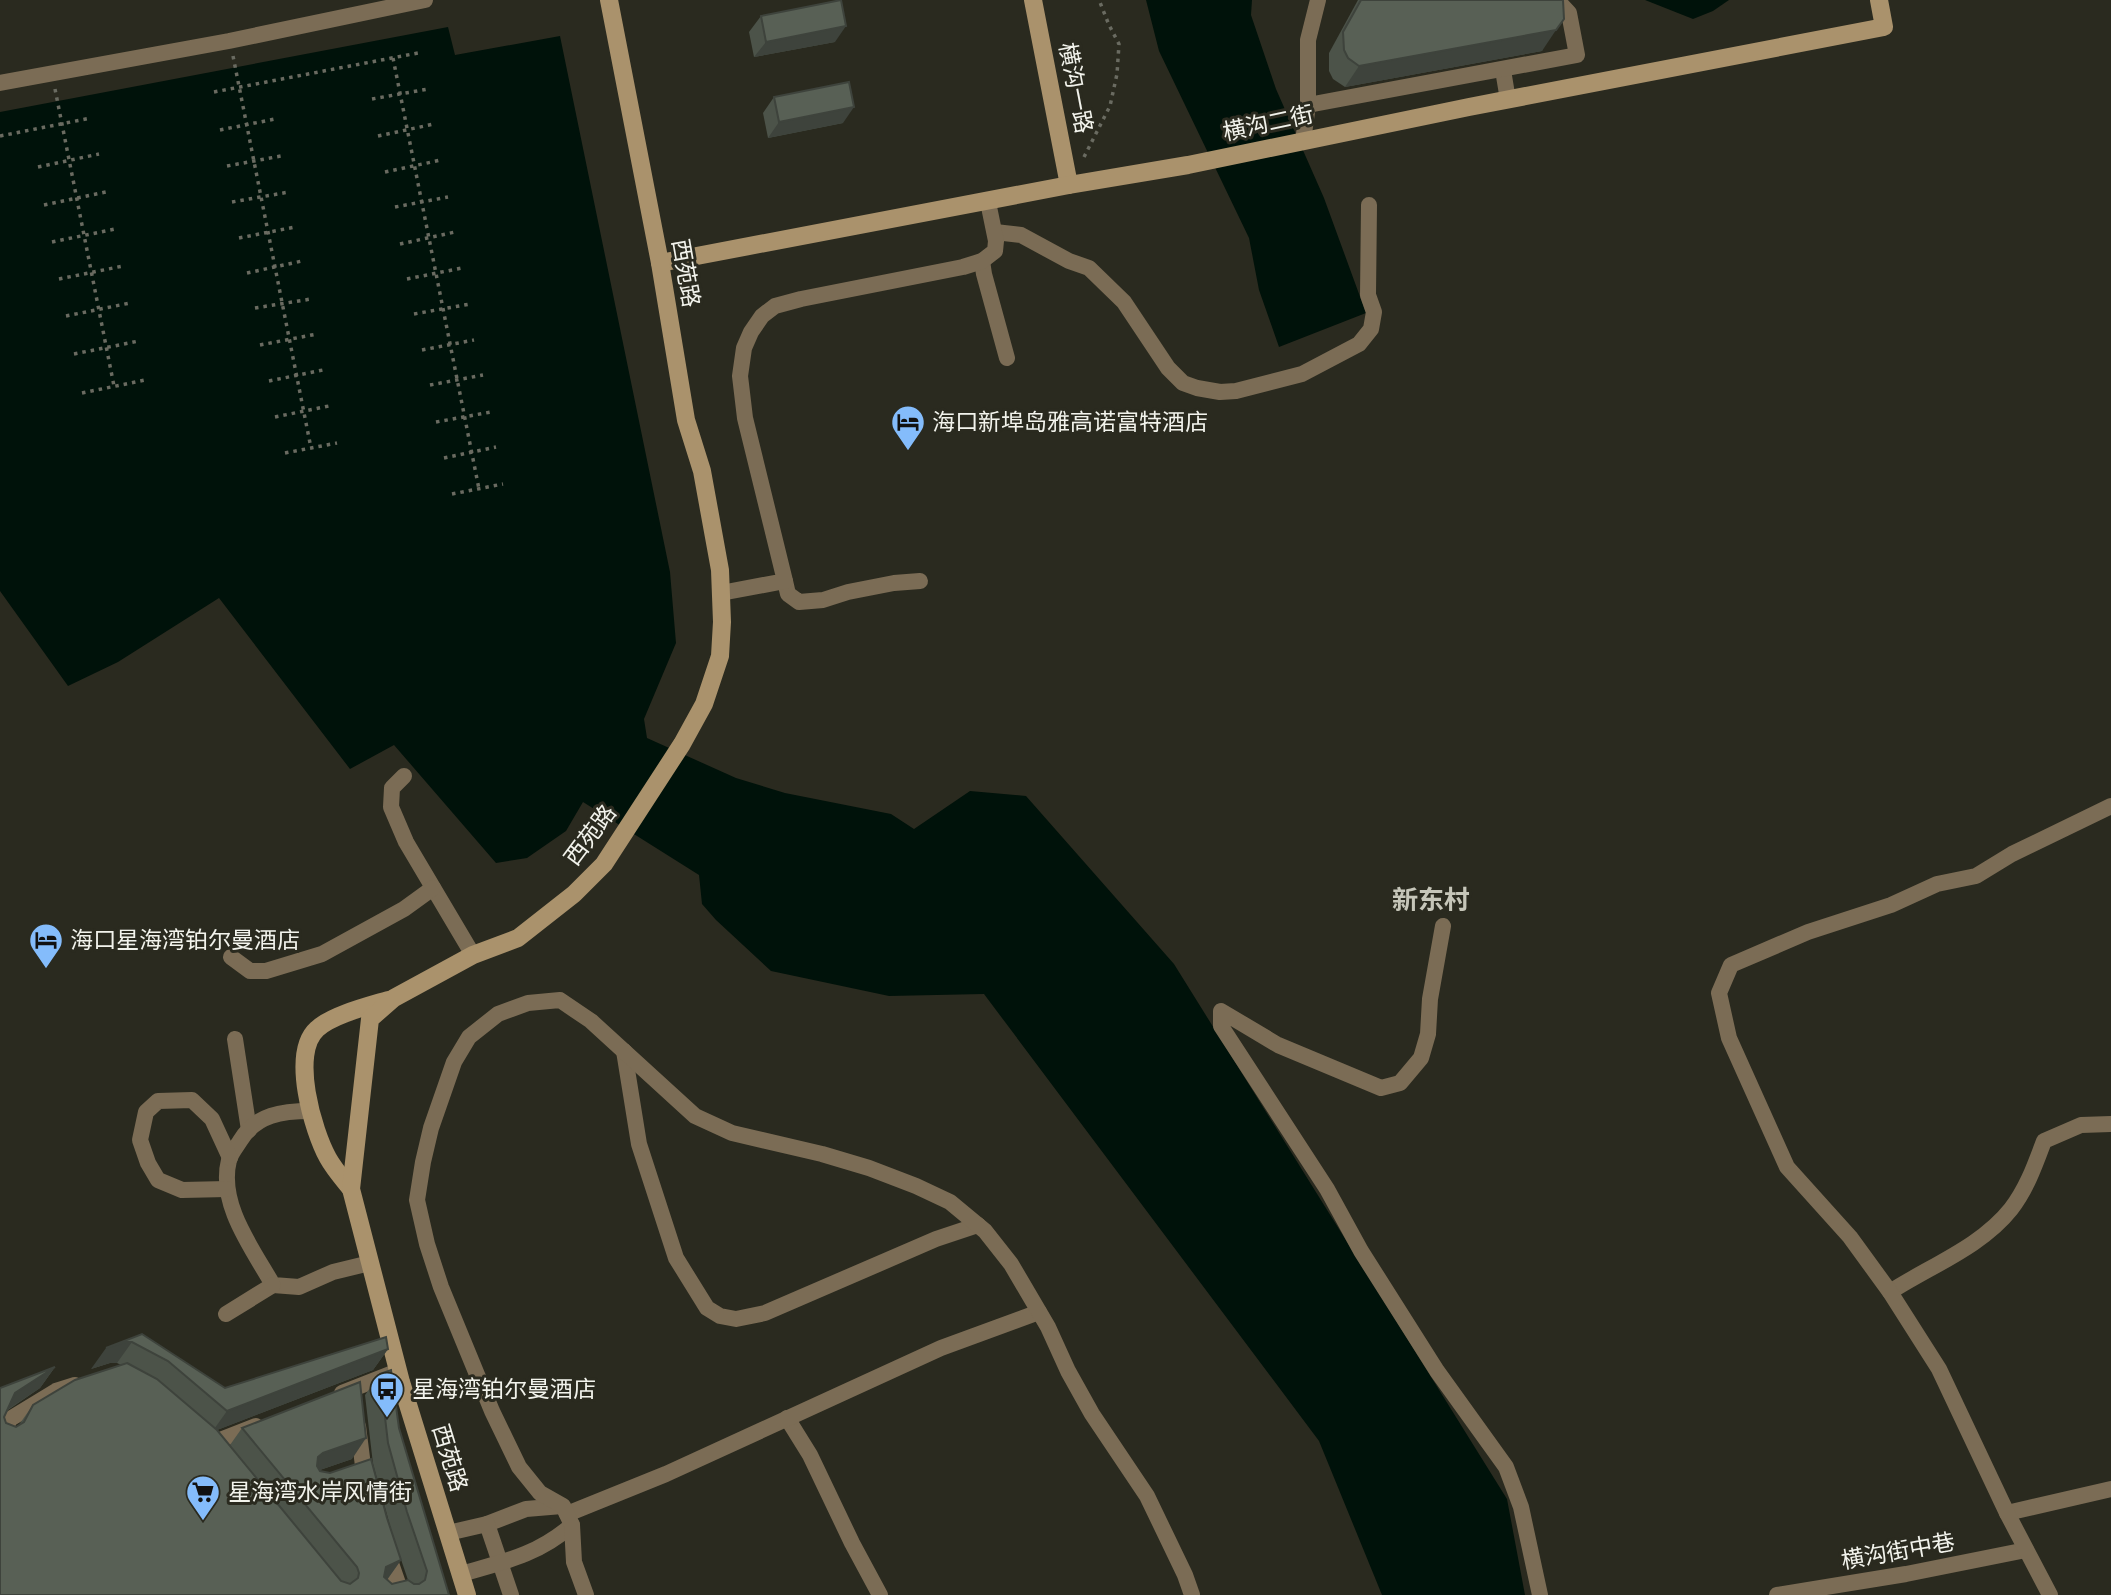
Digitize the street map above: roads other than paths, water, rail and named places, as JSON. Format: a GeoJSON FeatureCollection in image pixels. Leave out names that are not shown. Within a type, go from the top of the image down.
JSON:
{"type":"FeatureCollection","features":[{"type":"Feature","properties":{"kind":"main road","name":"西苑路"},"geometry":{"type":"LineString","coordinates":[[467,1595],[399,1371],[351,1189],[370,1019],[394,998],[473,955],[518,938],[574,894],[604,864],[682,744],[704,704],[720,656],[720,570],[704,484],[686,420],[660,262],[609,0]]}},
{"type":"Feature","properties":{"kind":"main road","name":"横沟一路"},"geometry":{"type":"LineString","coordinates":[[1033,0],[1069,185]]}},
{"type":"Feature","properties":{"kind":"main road","name":"横沟二街"},"geometry":{"type":"LineString","coordinates":[[660,262],[1188,165],[1885,27],[1879,0]]}},
{"type":"Feature","properties":{"kind":"main road"},"geometry":{"type":"LineString","coordinates":[[351,1189],[328,1157],[311,1111],[304,1080],[305,1049],[316,1029],[344,1014],[394,998]]}},
{"type":"Feature","properties":{"kind":"street"},"geometry":{"type":"LineString","coordinates":[[0,83],[229,41],[425,0]]}},
{"type":"Feature","properties":{"kind":"street"},"geometry":{"type":"LineString","coordinates":[[1303,141],[1308,105],[1308,40],[1318,0]]}},
{"type":"Feature","properties":{"kind":"street"},"geometry":{"type":"LineString","coordinates":[[1308,105],[1577,55],[1569,13],[1557,0]]}},
{"type":"Feature","properties":{"kind":"street"},"geometry":{"type":"LineString","coordinates":[[1503,70],[1508,100]]}},
{"type":"Feature","properties":{"kind":"street"},"geometry":{"type":"LineString","coordinates":[[920,581],[848,592],[823,600],[799,602],[788,594],[745,418],[740,376],[744,348],[762,316],[775,306],[982,261],[995,251],[995,232],[988,202]]}},
{"type":"Feature","properties":{"kind":"street"},"geometry":{"type":"LineString","coordinates":[[995,232],[1021,234],[1069,261],[1089,268],[1124,302],[1168,368],[1183,383],[1220,393],[1302,374],[1359,344],[1371,329],[1374,312],[1368,295],[1369,205]]}},
{"type":"Feature","properties":{"kind":"street"},"geometry":{"type":"LineString","coordinates":[[982,261],[1007,358]]}},
{"type":"Feature","properties":{"kind":"street"},"geometry":{"type":"LineString","coordinates":[[721,593],[785,581]]}},
{"type":"Feature","properties":{"kind":"street"},"geometry":{"type":"LineString","coordinates":[[404,776],[393,788],[391,807],[407,842],[473,955]]}},
{"type":"Feature","properties":{"kind":"street"},"geometry":{"type":"LineString","coordinates":[[2050,1595],[2007,1513],[1939,1369],[1890,1292],[1850,1237],[1787,1167],[1729,1038],[1719,993],[1731,965],[1808,932],[1891,905],[1937,884],[1976,876],[2012,854],[2111,806]]}},
{"type":"Feature","properties":{"kind":"street"},"geometry":{"type":"LineString","coordinates":[[230,957],[250,971],[265,971],[321,954],[404,909],[433,888]]}},
{"type":"Feature","properties":{"kind":"street"},"geometry":{"type":"LineString","coordinates":[[1443,926],[1430,999],[1428,1034],[1421,1058],[1400,1083],[1381,1088],[1278,1045],[1221,1011],[1221,1026],[1327,1189],[1361,1251],[1437,1371],[1506,1467],[1521,1507],[1540,1595]]}},
{"type":"Feature","properties":{"kind":"street"},"geometry":{"type":"LineString","coordinates":[[586,1595],[574,1562],[567,1515],[540,1493],[519,1466],[492,1411],[441,1287],[417,1200],[431,1128],[454,1062],[470,1037],[498,1014],[528,1003],[560,1000],[591,1021],[695,1116],[732,1133],[869,1168],[950,1202],[985,1231],[1011,1264],[1092,1414],[1147,1496],[1192,1595]]}},
{"type":"Feature","properties":{"kind":"street"},"geometry":{"type":"LineString","coordinates":[[235,1039],[249,1129]]}},
{"type":"Feature","properties":{"kind":"street"},"geometry":{"type":"LineString","coordinates":[[624,1051],[639,1144],[676,1258],[707,1308],[720,1316],[736,1320],[765,1313],[936,1239],[978,1225]]}},
{"type":"Feature","properties":{"kind":"street"},"geometry":{"type":"LineString","coordinates":[[227,1189],[182,1190],[158,1180],[148,1163],[140,1140],[146,1112],[158,1101],[192,1100],[212,1119],[230,1158]]}},
{"type":"Feature","properties":{"kind":"street"},"geometry":{"type":"LineString","coordinates":[[272,1285],[237,1221],[227,1189],[230,1158],[249,1129],[261,1119],[278,1113],[311,1111]]}},
{"type":"Feature","properties":{"kind":"street"},"geometry":{"type":"LineString","coordinates":[[1890,1292],[1989,1231],[2010,1209],[2030,1178],[2044,1141],[2081,1125],[2111,1124]]}},
{"type":"Feature","properties":{"kind":"street"},"geometry":{"type":"LineString","coordinates":[[226,1314],[272,1285],[299,1287],[333,1272],[370,1262]]}},
{"type":"Feature","properties":{"kind":"street"},"geometry":{"type":"LineString","coordinates":[[448,1533],[487,1524],[526,1509],[567,1515],[666,1474],[941,1348],[1039,1312]]}},
{"type":"Feature","properties":{"kind":"street"},"geometry":{"type":"LineString","coordinates":[[328,1399],[355,1402],[399,1371]]}},
{"type":"Feature","properties":{"kind":"street"},"geometry":{"type":"LineString","coordinates":[[0,1438],[10,1419],[55,1391],[90,1380]]}},
{"type":"Feature","properties":{"kind":"street"},"geometry":{"type":"LineString","coordinates":[[355,1402],[357,1468],[373,1501]]}},
{"type":"Feature","properties":{"kind":"street"},"geometry":{"type":"LineString","coordinates":[[787,1418],[810,1455],[880,1595]]}},
{"type":"Feature","properties":{"kind":"street"},"geometry":{"type":"LineString","coordinates":[[190,1426],[215,1449],[275,1419]]}},
{"type":"Feature","properties":{"kind":"street"},"geometry":{"type":"LineString","coordinates":[[2007,1513],[2111,1489]]}},
{"type":"Feature","properties":{"kind":"street"},"geometry":{"type":"LineString","coordinates":[[461,1574],[529,1554],[545,1546],[567,1515]]}},
{"type":"Feature","properties":{"kind":"street"},"geometry":{"type":"LineString","coordinates":[[487,1524],[511,1595]]}},
{"type":"Feature","properties":{"kind":"street"},"geometry":{"type":"LineString","coordinates":[[382,1536],[397,1591]]}},
{"type":"Feature","properties":{"kind":"street","name":"横沟街中巷"},"geometry":{"type":"LineString","coordinates":[[1777,1595],[1906,1574],[2026,1550]]}},
{"type":"Feature","properties":{"kind":"place","name":"海口新埠岛雅高诺富特酒店"},"geometry":{"type":"Point","coordinates":[908,452]}},
{"type":"Feature","properties":{"kind":"place","name":"海口星海湾铂尔曼酒店"},"geometry":{"type":"Point","coordinates":[46,970]}},
{"type":"Feature","properties":{"kind":"place","name":"星海湾铂尔曼酒店"},"geometry":{"type":"Point","coordinates":[387,1419]}},
{"type":"Feature","properties":{"kind":"place","name":"星海湾水岸风情街"},"geometry":{"type":"Point","coordinates":[203,1522]}},
{"type":"Feature","properties":{"kind":"district","name":"新东村"},"geometry":{"type":"Point","coordinates":[1431,900]}}]}
